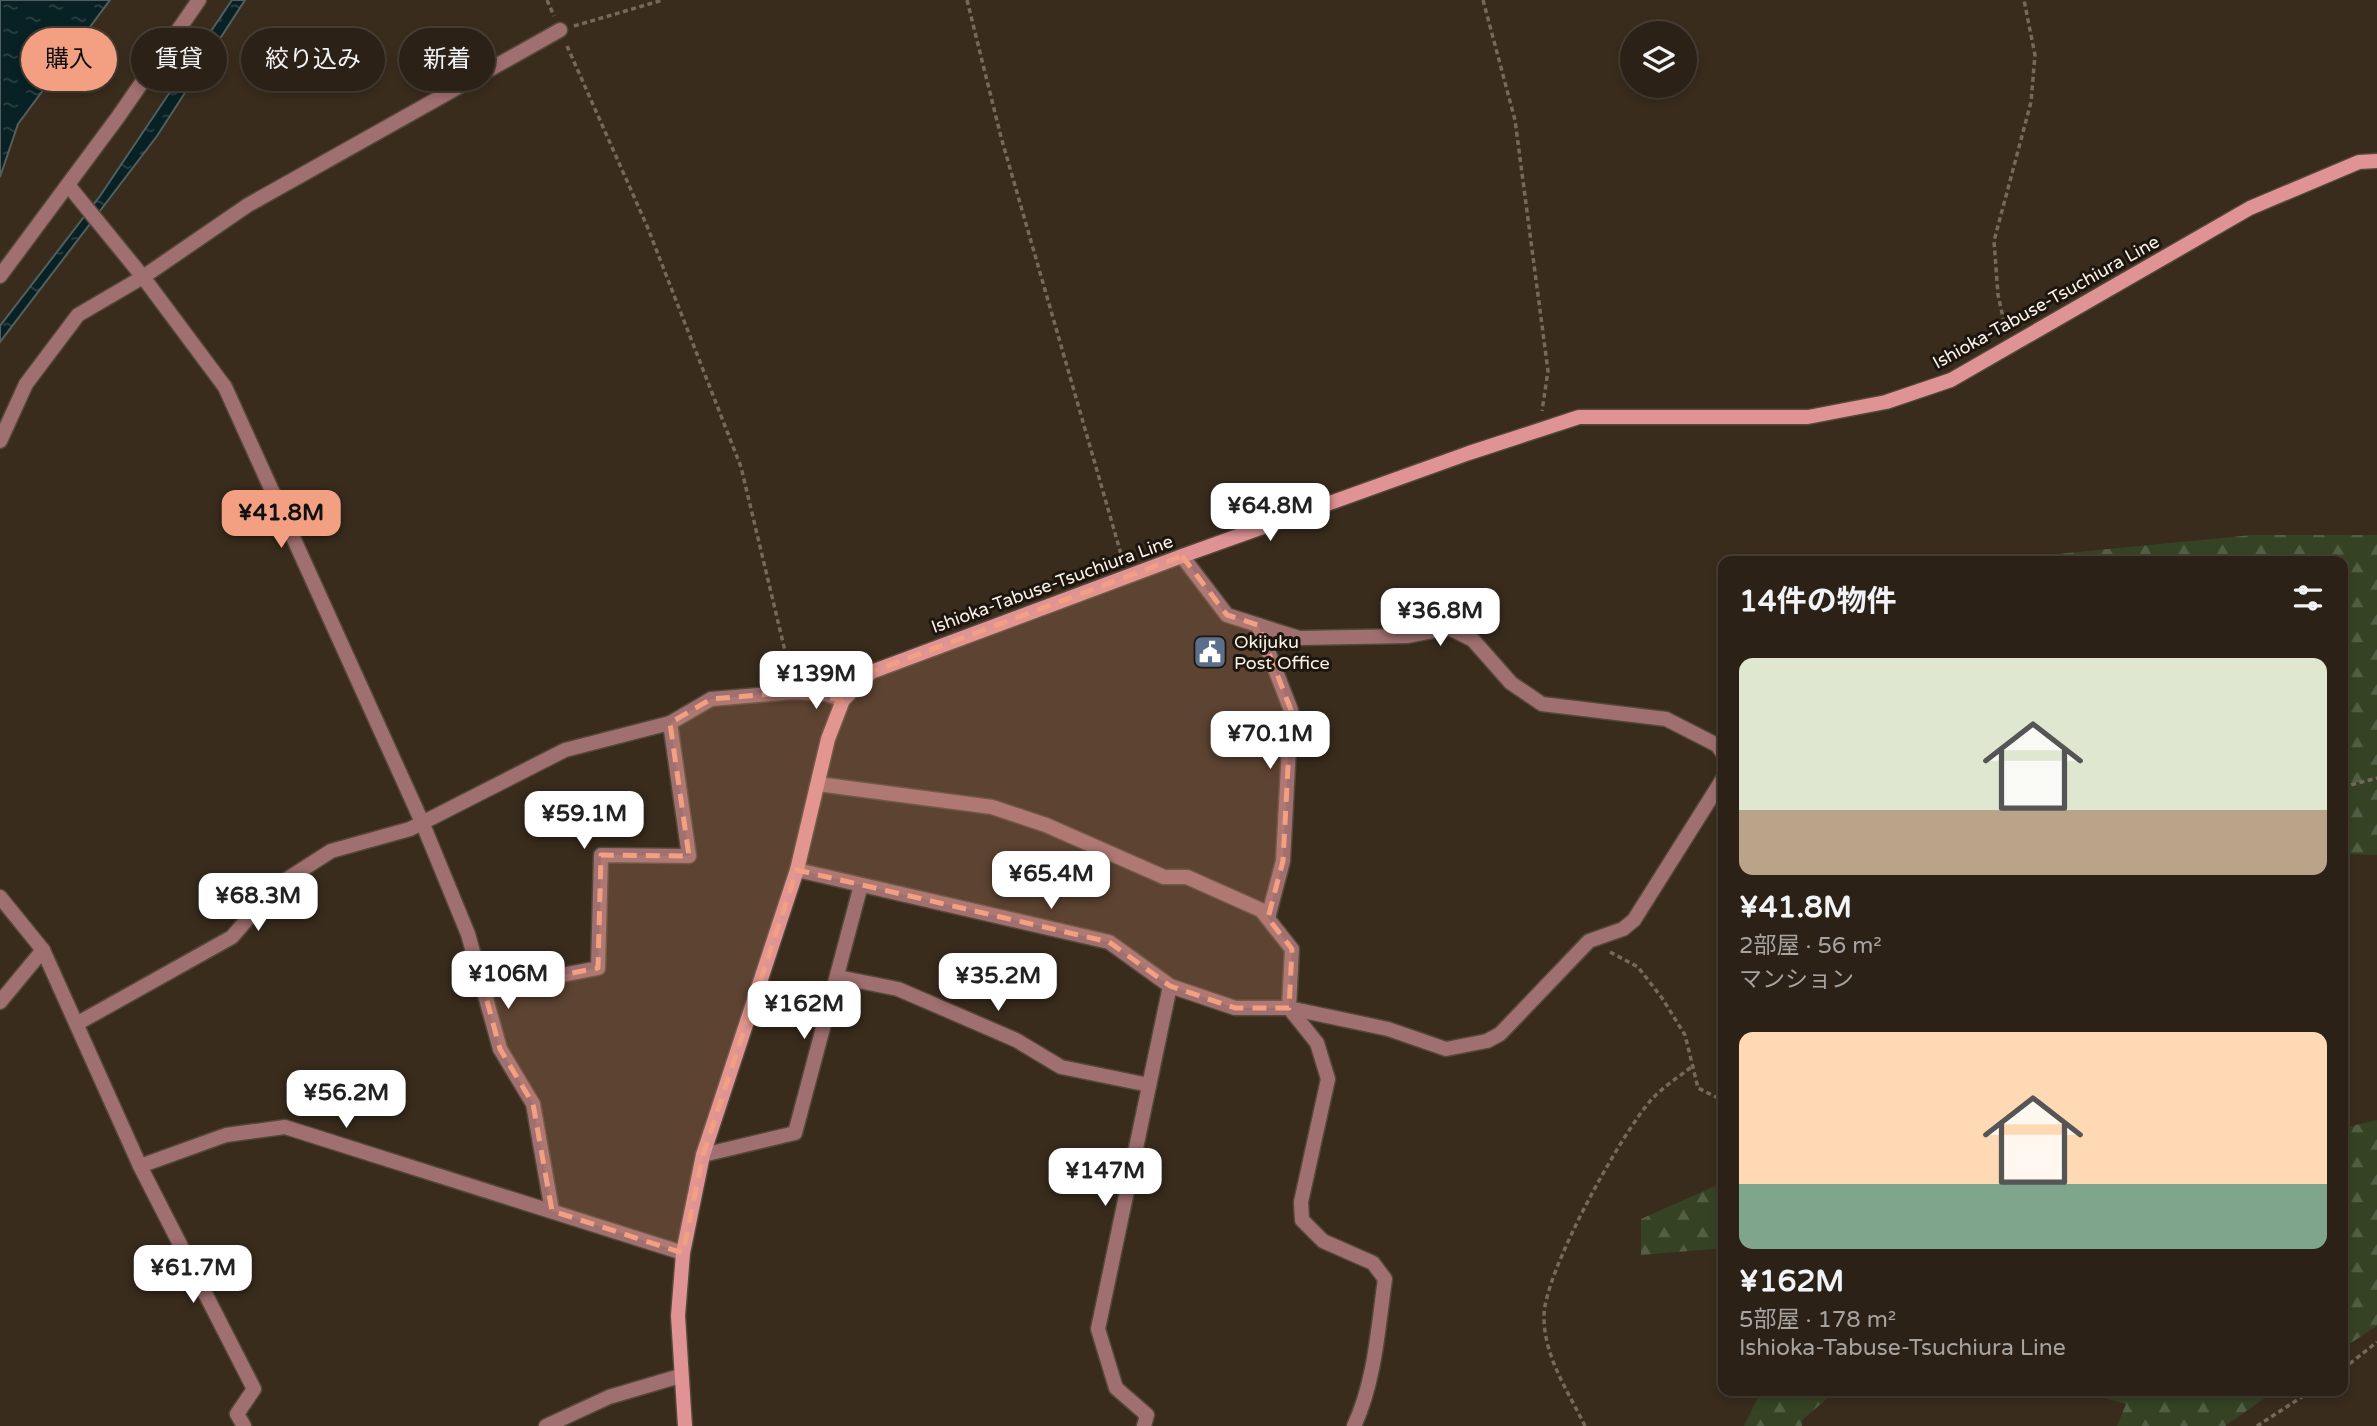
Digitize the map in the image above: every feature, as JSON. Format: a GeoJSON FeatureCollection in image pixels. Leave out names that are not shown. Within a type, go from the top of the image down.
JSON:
{"type":"FeatureCollection","features":[{"type":"Feature","properties":{"kind":"main road","name":"Ishioka-Tabuse-Tsuchiura Line"},"geometry":{"type":"LineString","coordinates":[[685,1426],[678,1316],[683,1253],[703,1155],[797,870],[828,740],[843,700],[871,672],[1182,556],[1579,417],[1808,417],[1886,402],[1951,380],[2250,208],[2359,162],[2377,161]]}},
{"type":"Feature","properties":{"kind":"street"},"geometry":{"type":"LineString","coordinates":[[0,275],[68,185],[199,0]]}},
{"type":"Feature","properties":{"kind":"street"},"geometry":{"type":"LineString","coordinates":[[0,441],[26,384],[78,315],[144,276],[248,205],[560,30]]}},
{"type":"Feature","properties":{"kind":"street"},"geometry":{"type":"LineString","coordinates":[[68,185],[144,276],[225,387],[422,822],[468,934],[500,1049],[533,1104],[552,1211]]}},
{"type":"Feature","properties":{"kind":"street"},"geometry":{"type":"LineString","coordinates":[[1182,556],[1227,615],[1299,638],[1408,636],[1449,628],[1473,640],[1511,683],[1542,704],[1666,719],[1718,746]]}},
{"type":"Feature","properties":{"kind":"street"},"geometry":{"type":"LineString","coordinates":[[1258,625],[1291,710],[1283,861],[1268,918]]}},
{"type":"Feature","properties":{"kind":"street"},"geometry":{"type":"LineString","coordinates":[[78,1023],[232,937],[275,887],[331,851],[410,829],[565,750],[670,723],[711,699],[794,692],[826,694],[843,700]]}},
{"type":"Feature","properties":{"kind":"street"},"geometry":{"type":"LineString","coordinates":[[484,990],[598,968],[601,855],[689,856],[670,723]]}},
{"type":"Feature","properties":{"kind":"street"},"geometry":{"type":"LineString","coordinates":[[818,784],[992,807],[1046,825],[1164,877],[1187,877],[1261,910],[1268,918],[1292,949],[1289,1008],[1317,1043],[1328,1079],[1301,1202],[1302,1220],[1323,1241],[1373,1263],[1385,1279],[1374,1355],[1361,1412],[1354,1426]]}},
{"type":"Feature","properties":{"kind":"street"},"geometry":{"type":"LineString","coordinates":[[797,870],[1109,942],[1170,986],[1235,1008],[1289,1008],[1388,1029],[1446,1049],[1487,1041],[1500,1034],[1589,942],[1623,929],[1634,920],[1718,787]]}},
{"type":"Feature","properties":{"kind":"street"},"geometry":{"type":"LineString","coordinates":[[703,1155],[795,1133],[861,885]]}},
{"type":"Feature","properties":{"kind":"street"},"geometry":{"type":"LineString","coordinates":[[0,897],[43,950],[140,1166],[254,1389],[237,1414],[244,1426]]}},
{"type":"Feature","properties":{"kind":"street"},"geometry":{"type":"LineString","coordinates":[[0,1002],[43,950]]}},
{"type":"Feature","properties":{"kind":"street"},"geometry":{"type":"LineString","coordinates":[[838,977],[898,989],[1016,1040],[1061,1067],[1149,1085]]}},
{"type":"Feature","properties":{"kind":"street"},"geometry":{"type":"LineString","coordinates":[[1144,1426],[1147,1415],[1116,1388],[1098,1329],[1170,986]]}},
{"type":"Feature","properties":{"kind":"street"},"geometry":{"type":"LineString","coordinates":[[140,1166],[226,1135],[285,1127],[683,1253]]}},
{"type":"Feature","properties":{"kind":"street"},"geometry":{"type":"LineString","coordinates":[[546,1426],[609,1397],[680,1376]]}},
{"type":"Feature","properties":{"kind":"path"},"geometry":{"type":"LineString","coordinates":[[547,0],[647,226],[741,467],[794,692]]}},
{"type":"Feature","properties":{"kind":"path"},"geometry":{"type":"LineString","coordinates":[[560,30],[663,0]]}},
{"type":"Feature","properties":{"kind":"path"},"geometry":{"type":"LineString","coordinates":[[967,0],[1001,137],[1127,576]]}},
{"type":"Feature","properties":{"kind":"path"},"geometry":{"type":"LineString","coordinates":[[1483,0],[1516,120],[1548,371],[1540,430]]}},
{"type":"Feature","properties":{"kind":"path"},"geometry":{"type":"LineString","coordinates":[[2010,346],[1998,295],[1994,242],[2031,102],[2035,55],[2024,0]]}},
{"type":"Feature","properties":{"kind":"path"},"geometry":{"type":"LineString","coordinates":[[2348,786],[2377,778]]}},
{"type":"Feature","properties":{"kind":"path"},"geometry":{"type":"LineString","coordinates":[[1589,942],[1638,967],[1685,1035],[1699,1088],[1718,1096]]}},
{"type":"Feature","properties":{"kind":"path"},"geometry":{"type":"LineString","coordinates":[[1585,1426],[1547,1348],[1543,1314],[1554,1276],[1589,1196],[1652,1099],[1694,1065]]}},
{"type":"Feature","properties":{"kind":"path"},"geometry":{"type":"LineString","coordinates":[[2348,1365],[2377,1342]]}},
{"type":"Feature","properties":{"kind":"path"},"geometry":{"type":"LineString","coordinates":[[2257,1426],[2303,1396]]}},
{"type":"Feature","properties":{"kind":"highlighted area"},"geometry":{"type":"Polygon","coordinates":[[[1182,556],[1227,615],[1258,625],[1291,710],[1283,861],[1268,918],[1292,949],[1289,1008],[1235,1008],[1170,986],[1109,942],[797,870],[703,1155],[683,1253],[552,1211],[533,1104],[500,1049],[484,990],[598,968],[601,855],[689,856],[670,723],[711,699],[794,692],[843,700],[871,672],[1182,556]]]}},
{"type":"Feature","properties":{"kind":"green space"},"geometry":{"type":"Polygon","coordinates":[[[2252,535],[2377,535],[2377,855],[2348,854],[2348,556],[2038,556],[2252,535]]]}},
{"type":"Feature","properties":{"kind":"green space"},"geometry":{"type":"Polygon","coordinates":[[[2377,1120],[2377,1326],[2348,1345],[2348,1127],[2377,1120]]]}},
{"type":"Feature","properties":{"kind":"green space"},"geometry":{"type":"Polygon","coordinates":[[[1718,1185],[1718,1249],[1641,1255],[1641,1219],[1718,1185]]]}},
{"type":"Feature","properties":{"kind":"green space"},"geometry":{"type":"Polygon","coordinates":[[[1759,1396],[1830,1396],[1802,1420],[1802,1426],[1744,1426],[1759,1396]]]}},
{"type":"Feature","properties":{"kind":"green space"},"geometry":{"type":"Polygon","coordinates":[[[2098,1396],[2268,1396],[2225,1426],[2117,1426],[2126,1404],[2098,1396]]]}},
{"type":"Feature","properties":{"kind":"water"},"geometry":{"type":"Polygon","coordinates":[[[0,0],[110,0],[89,28],[21,28],[21,91],[42,91],[18,124],[0,177],[0,0]]]}},
{"type":"Feature","properties":{"kind":"water"},"geometry":{"type":"Polygon","coordinates":[[[232,0],[245,0],[227,28],[213,28],[232,0]]]}},
{"type":"Feature","properties":{"kind":"water"},"geometry":{"type":"Polygon","coordinates":[[[171,91],[186,91],[157,136],[0,342],[0,326],[100,196],[171,91]]]}},
{"type":"Feature","properties":{"kind":"place","name":"Okijuku Post Office"},"geometry":{"type":"Point","coordinates":[1210,652]}}]}
